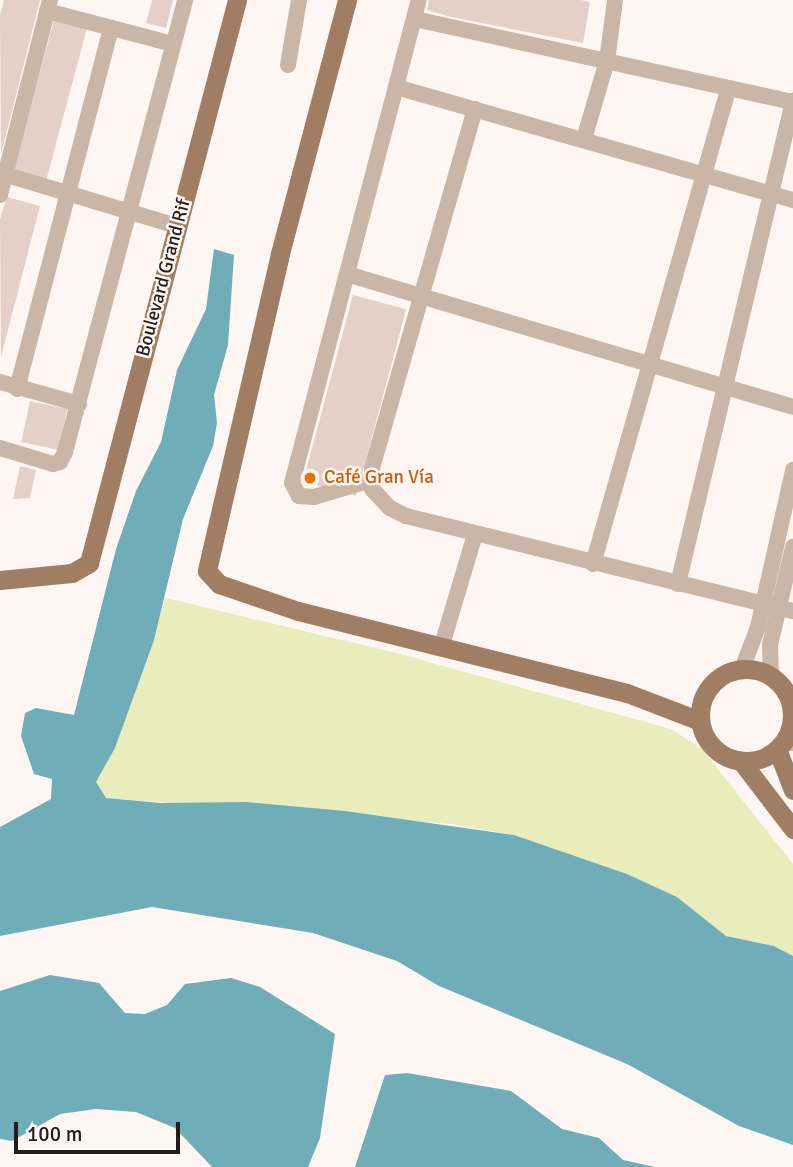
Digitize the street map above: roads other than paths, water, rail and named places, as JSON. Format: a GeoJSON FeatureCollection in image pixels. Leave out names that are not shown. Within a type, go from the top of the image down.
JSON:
{"type":"FeatureCollection","features":[{"type":"Feature","properties":{"kind":"main road","name":"Boulevard Grand Rif"},"geometry":{"type":"LineString","coordinates":[[0,580],[79,572],[91,556],[237,0]]}},
{"type":"Feature","properties":{"kind":"main road"},"geometry":{"type":"LineString","coordinates":[[347,0],[206,566],[219,583],[307,614],[442,645],[635,695],[700,721]]}},
{"type":"Feature","properties":{"kind":"main road"},"geometry":{"type":"LineString","coordinates":[[793,790],[784,744],[791,725],[792,707],[771,676],[742,669],[711,685],[702,703],[700,721],[711,745],[741,761],[793,829]]}},
{"type":"Feature","properties":{"kind":"main road"},"geometry":{"type":"LineString","coordinates":[[741,761],[754,760],[784,744]]}},
{"type":"Feature","properties":{"kind":"street"},"geometry":{"type":"LineString","coordinates":[[0,448],[57,464],[65,452],[131,212],[185,0]]}},
{"type":"Feature","properties":{"kind":"street"},"geometry":{"type":"LineString","coordinates":[[288,65],[299,0]]}},
{"type":"Feature","properties":{"kind":"street"},"geometry":{"type":"LineString","coordinates":[[371,480],[314,497],[299,496],[293,489],[419,0]]}},
{"type":"Feature","properties":{"kind":"street"},"geometry":{"type":"LineString","coordinates":[[584,139],[607,61],[615,0]]}},
{"type":"Feature","properties":{"kind":"street"},"geometry":{"type":"LineString","coordinates":[[0,195],[3,174],[49,5],[111,29],[173,44]]}},
{"type":"Feature","properties":{"kind":"street"},"geometry":{"type":"LineString","coordinates":[[415,19],[793,102],[678,584]]}},
{"type":"Feature","properties":{"kind":"street"},"geometry":{"type":"LineString","coordinates":[[17,389],[111,29]]}},
{"type":"Feature","properties":{"kind":"street"},"geometry":{"type":"LineString","coordinates":[[397,86],[793,200]]}},
{"type":"Feature","properties":{"kind":"street"},"geometry":{"type":"LineString","coordinates":[[593,564],[729,88]]}},
{"type":"Feature","properties":{"kind":"street"},"geometry":{"type":"LineString","coordinates":[[475,109],[371,480],[377,496],[398,513],[593,564],[778,608]]}},
{"type":"Feature","properties":{"kind":"street"},"geometry":{"type":"LineString","coordinates":[[3,174],[177,226]]}},
{"type":"Feature","properties":{"kind":"street"},"geometry":{"type":"LineString","coordinates":[[347,274],[649,367],[793,407]]}},
{"type":"Feature","properties":{"kind":"street"},"geometry":{"type":"LineString","coordinates":[[0,383],[79,404]]}},
{"type":"Feature","properties":{"kind":"street"},"geometry":{"type":"LineString","coordinates":[[742,669],[778,608],[793,470]]}},
{"type":"Feature","properties":{"kind":"street"},"geometry":{"type":"LineString","coordinates":[[442,645],[475,534]]}},
{"type":"Feature","properties":{"kind":"street"},"geometry":{"type":"LineString","coordinates":[[771,676],[771,645],[793,547]]}},
{"type":"Feature","properties":{"kind":"water"},"geometry":{"type":"Polygon","coordinates":[[[214,249],[234,255],[228,345],[214,395],[217,423],[213,446],[183,519],[154,640],[115,748],[96,782],[106,798],[161,803],[246,802],[345,811],[514,835],[627,874],[677,897],[726,936],[774,946],[793,956],[793,1145],[739,1126],[627,1064],[439,986],[397,961],[313,933],[152,907],[0,936],[0,827],[51,799],[52,779],[34,774],[21,736],[25,713],[36,708],[74,715],[116,549],[136,491],[161,442],[177,370],[206,309],[214,249]]]}},
{"type":"Feature","properties":{"kind":"water"},"geometry":{"type":"Polygon","coordinates":[[[50,975],[99,983],[125,1013],[145,1014],[167,1005],[185,984],[231,978],[260,987],[335,1034],[320,1138],[308,1167],[212,1167],[175,1128],[136,1112],[96,1109],[60,1114],[12,1141],[0,1139],[0,991],[50,975]]]}},
{"type":"Feature","properties":{"kind":"water"},"geometry":{"type":"Polygon","coordinates":[[[407,1073],[511,1091],[562,1129],[599,1138],[623,1160],[655,1167],[355,1167],[385,1075],[407,1073]]]}},
{"type":"Feature","properties":{"kind":"place","name":"Café Gran Vía"},"geometry":{"type":"Point","coordinates":[310,478]}}]}
